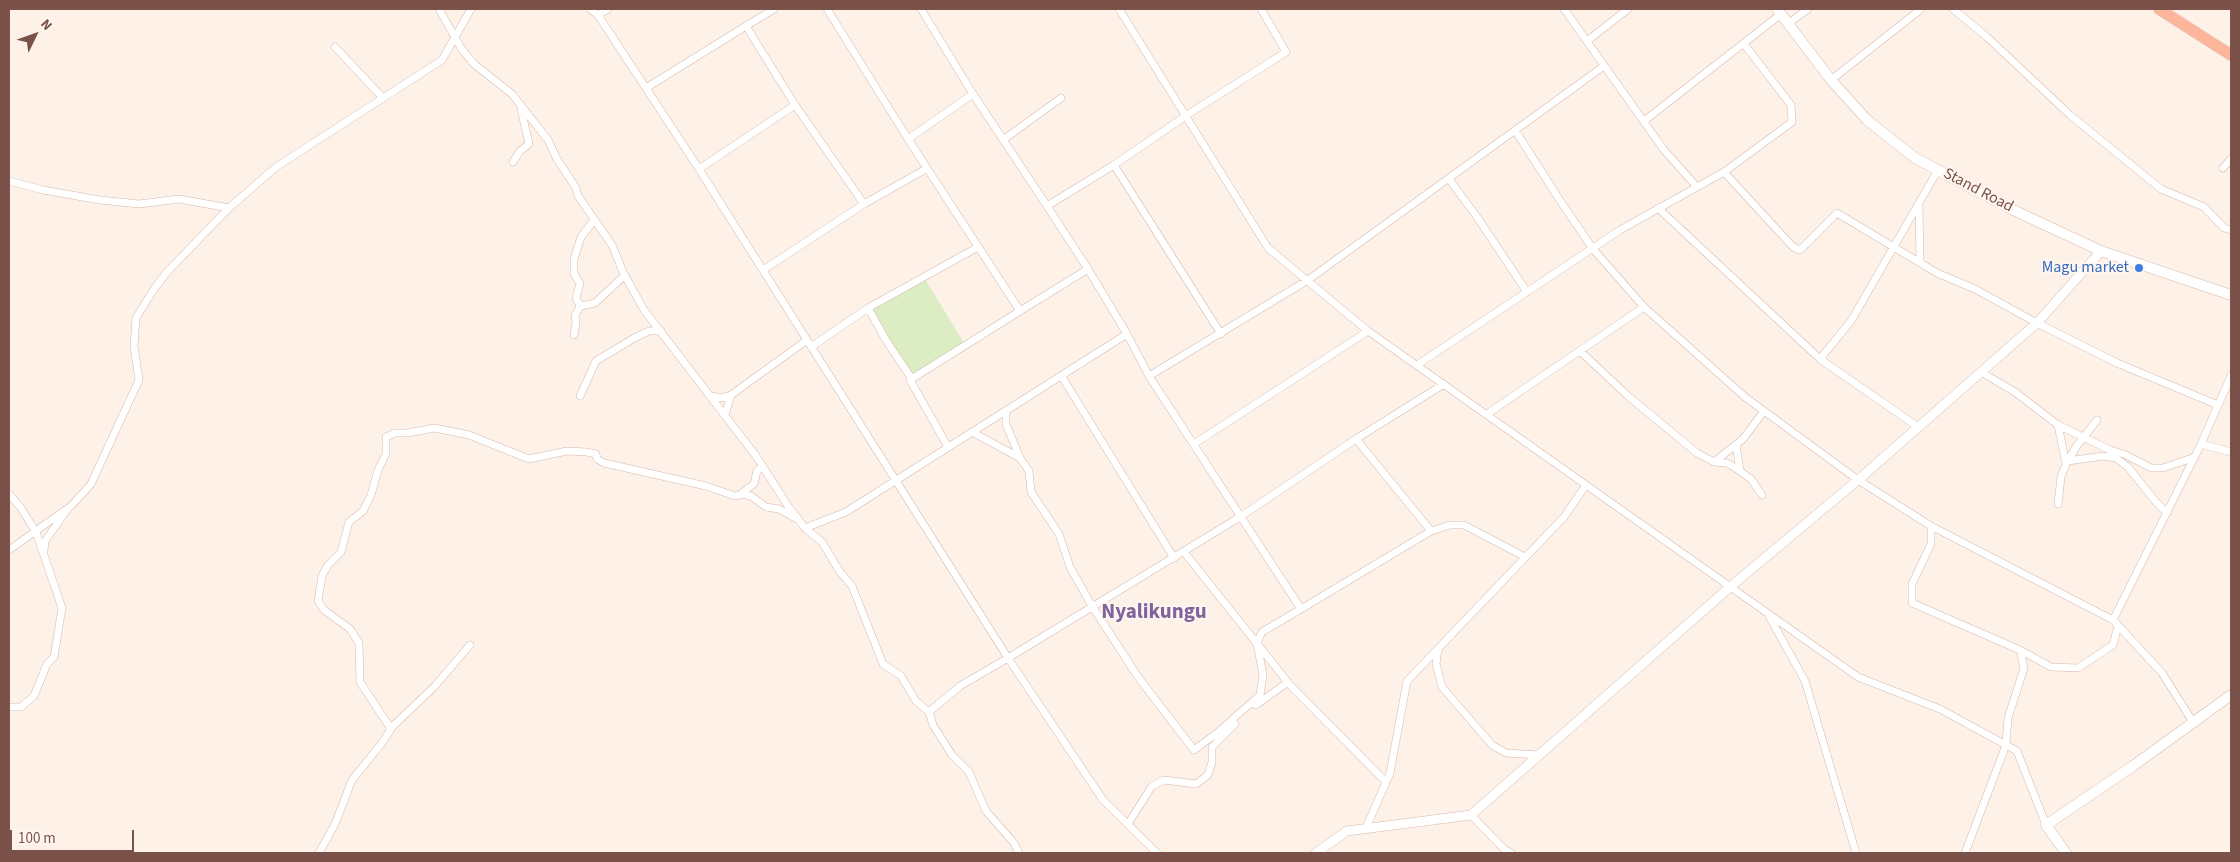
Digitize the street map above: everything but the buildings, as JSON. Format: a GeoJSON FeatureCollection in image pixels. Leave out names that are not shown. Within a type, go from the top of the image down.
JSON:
{"type":"FeatureCollection","features":[{"type":"Feature","properties":{"kind":"highway"},"geometry":{"type":"LineString","coordinates":[[2159,9],[2231,55]]}},
{"type":"Feature","properties":{"kind":"main road","name":"Stand Road"},"geometry":{"type":"LineString","coordinates":[[1779,12],[1831,80],[1866,120],[1915,158],[2011,209],[2100,251],[2231,295]]}},
{"type":"Feature","properties":{"kind":"main road"},"geometry":{"type":"LineString","coordinates":[[2066,853],[2046,825],[2133,766],[2231,695]]}},
{"type":"Feature","properties":{"kind":"street"},"geometry":{"type":"LineString","coordinates":[[439,9],[455,38],[474,64],[512,94],[548,140],[553,152],[594,220],[612,246],[624,275],[644,310],[725,414],[805,528],[822,542],[840,572],[852,586],[883,664],[901,676],[916,701],[930,712],[933,725],[952,755],[969,772],[986,811],[1014,843],[1019,853]]}},
{"type":"Feature","properties":{"kind":"street"},"geometry":{"type":"LineString","coordinates":[[44,552],[45,541],[71,506],[91,484],[139,380],[134,346],[136,318],[167,272],[229,208],[276,167],[442,60],[471,9]]}},
{"type":"Feature","properties":{"kind":"street"},"geometry":{"type":"LineString","coordinates":[[590,9],[598,15],[699,169],[895,482],[1008,658],[1103,800],[1157,853]]}},
{"type":"Feature","properties":{"kind":"street"},"geometry":{"type":"LineString","coordinates":[[598,15],[608,9]]}},
{"type":"Feature","properties":{"kind":"street"},"geometry":{"type":"LineString","coordinates":[[646,88],[774,9]]}},
{"type":"Feature","properties":{"kind":"street"},"geometry":{"type":"LineString","coordinates":[[827,9],[926,168],[1020,311]]}},
{"type":"Feature","properties":{"kind":"street"},"geometry":{"type":"LineString","coordinates":[[921,9],[973,94],[1088,270],[1127,334],[1149,376],[1301,608]]}},
{"type":"Feature","properties":{"kind":"street"},"geometry":{"type":"LineString","coordinates":[[1119,9],[1187,115],[1268,248],[1368,331],[1858,677],[1940,709],[2017,751],[2046,825]]}},
{"type":"Feature","properties":{"kind":"street"},"geometry":{"type":"LineString","coordinates":[[1564,9],[1664,150],[1697,187]]}},
{"type":"Feature","properties":{"kind":"street"},"geometry":{"type":"LineString","coordinates":[[1587,41],[1626,9]]}},
{"type":"Feature","properties":{"kind":"street"},"geometry":{"type":"LineString","coordinates":[[1789,24],[1808,9]]}},
{"type":"Feature","properties":{"kind":"street"},"geometry":{"type":"LineString","coordinates":[[1952,9],[1987,37],[2070,114],[2161,190],[2204,207],[2224,228],[2231,230]]}},
{"type":"Feature","properties":{"kind":"street"},"geometry":{"type":"LineString","coordinates":[[1047,206],[1114,165],[1187,115],[1286,52],[1265,10]]}},
{"type":"Feature","properties":{"kind":"street"},"geometry":{"type":"LineString","coordinates":[[1831,80],[1916,10]]}},
{"type":"Feature","properties":{"kind":"street"},"geometry":{"type":"LineString","coordinates":[[1644,122],[1744,44],[1779,12]]}},
{"type":"Feature","properties":{"kind":"street"},"geometry":{"type":"LineString","coordinates":[[746,26],[795,105],[864,204]]}},
{"type":"Feature","properties":{"kind":"street"},"geometry":{"type":"LineString","coordinates":[[1417,365],[1620,230],[1724,172],[1792,122],[1791,106],[1744,44]]}},
{"type":"Feature","properties":{"kind":"street"},"geometry":{"type":"LineString","coordinates":[[335,47],[383,98]]}},
{"type":"Feature","properties":{"kind":"street"},"geometry":{"type":"LineString","coordinates":[[1149,376],[1308,280],[1604,66]]}},
{"type":"Feature","properties":{"kind":"street"},"geometry":{"type":"LineString","coordinates":[[908,139],[973,94]]}},
{"type":"Feature","properties":{"kind":"street"},"geometry":{"type":"LineString","coordinates":[[1003,140],[1061,98]]}},
{"type":"Feature","properties":{"kind":"street"},"geometry":{"type":"LineString","coordinates":[[699,169],[795,105]]}},
{"type":"Feature","properties":{"kind":"street"},"geometry":{"type":"LineString","coordinates":[[512,162],[520,151],[529,144],[521,106]]}},
{"type":"Feature","properties":{"kind":"street"},"geometry":{"type":"LineString","coordinates":[[1516,130],[1558,199],[1593,248],[1644,307],[1745,397],[1858,480],[1931,526],[2116,623],[2162,673],[2193,722]]}},
{"type":"Feature","properties":{"kind":"street"},"geometry":{"type":"LineString","coordinates":[[2223,168],[2231,159]]}},
{"type":"Feature","properties":{"kind":"street"},"geometry":{"type":"LineString","coordinates":[[1114,165],[1221,334]]}},
{"type":"Feature","properties":{"kind":"street"},"geometry":{"type":"LineString","coordinates":[[763,270],[864,204],[926,168]]}},
{"type":"Feature","properties":{"kind":"street"},"geometry":{"type":"LineString","coordinates":[[1820,359],[1851,321],[1938,170]]}},
{"type":"Feature","properties":{"kind":"street"},"geometry":{"type":"LineString","coordinates":[[1724,172],[1793,247],[1800,250],[1837,213],[1937,273],[1975,289],[2117,363],[2218,405]]}},
{"type":"Feature","properties":{"kind":"street"},"geometry":{"type":"LineString","coordinates":[[1449,179],[1527,292]]}},
{"type":"Feature","properties":{"kind":"street"},"geometry":{"type":"LineString","coordinates":[[9,181],[43,190],[100,200],[139,204],[179,199],[229,208]]}},
{"type":"Feature","properties":{"kind":"street"},"geometry":{"type":"LineString","coordinates":[[1919,204],[1920,264]]}},
{"type":"Feature","properties":{"kind":"street"},"geometry":{"type":"LineString","coordinates":[[1658,208],[1820,359],[1918,427]]}},
{"type":"Feature","properties":{"kind":"street"},"geometry":{"type":"LineString","coordinates":[[580,306],[576,298],[580,284],[574,272],[574,259],[581,237],[594,220]]}},
{"type":"Feature","properties":{"kind":"street"},"geometry":{"type":"LineString","coordinates":[[710,396],[721,398],[731,395],[868,308],[978,248]]}},
{"type":"Feature","properties":{"kind":"street"},"geometry":{"type":"LineString","coordinates":[[1318,853],[1347,831],[1471,815],[1730,587],[1858,480],[2037,323],[2100,251]]}},
{"type":"Feature","properties":{"kind":"street"},"geometry":{"type":"LineString","coordinates":[[912,379],[1088,270]]}},
{"type":"Feature","properties":{"kind":"street"},"geometry":{"type":"LineString","coordinates":[[580,306],[595,303],[624,275]]}},
{"type":"Feature","properties":{"kind":"street"},"geometry":{"type":"LineString","coordinates":[[574,335],[575,316],[580,306]]}},
{"type":"Feature","properties":{"kind":"street"},"geometry":{"type":"LineString","coordinates":[[1487,414],[1644,307]]}},
{"type":"Feature","properties":{"kind":"street"},"geometry":{"type":"LineString","coordinates":[[868,308],[887,342],[912,379],[910,380],[948,447]]}},
{"type":"Feature","properties":{"kind":"street"},"geometry":{"type":"LineString","coordinates":[[580,396],[596,361],[649,331],[661,331]]}},
{"type":"Feature","properties":{"kind":"street"},"geometry":{"type":"LineString","coordinates":[[1194,444],[1368,331]]}},
{"type":"Feature","properties":{"kind":"street"},"geometry":{"type":"LineString","coordinates":[[805,528],[846,512],[1062,377],[1127,334]]}},
{"type":"Feature","properties":{"kind":"street"},"geometry":{"type":"LineString","coordinates":[[1580,351],[1628,396],[1697,453],[1714,462],[1727,464],[1751,479],[1762,495]]}},
{"type":"Feature","properties":{"kind":"street"},"geometry":{"type":"LineString","coordinates":[[1981,372],[2015,392],[2058,425],[2151,468],[2163,468],[2195,457]]}},
{"type":"Feature","properties":{"kind":"street"},"geometry":{"type":"LineString","coordinates":[[1931,526],[1931,544],[1912,584],[1912,603],[2020,650],[2051,668],[2078,668],[2113,645],[2116,623],[2195,457],[2231,376]]}},
{"type":"Feature","properties":{"kind":"street"},"geometry":{"type":"LineString","coordinates":[[1062,377],[1174,558]]}},
{"type":"Feature","properties":{"kind":"street"},"geometry":{"type":"LineString","coordinates":[[930,712],[960,686],[1184,552],[1356,439],[1444,384]]}},
{"type":"Feature","properties":{"kind":"street"},"geometry":{"type":"LineString","coordinates":[[725,414],[731,395]]}},
{"type":"Feature","properties":{"kind":"street"},"geometry":{"type":"LineString","coordinates":[[1714,462],[1743,439],[1764,411]]}},
{"type":"Feature","properties":{"kind":"street"},"geometry":{"type":"LineString","coordinates":[[1006,412],[1009,431],[1020,458],[1028,471],[1031,492],[1059,534],[1070,567],[1130,666],[1194,750],[1217,733],[1260,695],[1263,675],[1256,643],[1262,632],[1431,531],[1450,525],[1464,525],[1524,557]]}},
{"type":"Feature","properties":{"kind":"street"},"geometry":{"type":"LineString","coordinates":[[2058,504],[2061,477],[2067,463],[2097,420]]}},
{"type":"Feature","properties":{"kind":"street"},"geometry":{"type":"LineString","coordinates":[[2058,425],[2067,463]]}},
{"type":"Feature","properties":{"kind":"street"},"geometry":{"type":"LineString","coordinates":[[391,729],[360,682],[359,643],[350,629],[324,610],[318,601],[322,576],[328,565],[341,552],[349,522],[363,511],[371,495],[378,470],[386,454],[386,437],[395,433],[408,433],[434,428],[469,435],[529,459],[567,451],[587,452],[596,454],[597,459],[604,463],[706,486],[735,496],[754,484],[757,471],[763,467]]}},
{"type":"Feature","properties":{"kind":"street"},"geometry":{"type":"LineString","coordinates":[[972,432],[1020,458]]}},
{"type":"Feature","properties":{"kind":"street"},"geometry":{"type":"LineString","coordinates":[[1356,439],[1431,531]]}},
{"type":"Feature","properties":{"kind":"street"},"geometry":{"type":"LineString","coordinates":[[2201,444],[2231,452]]}},
{"type":"Feature","properties":{"kind":"street"},"geometry":{"type":"LineString","coordinates":[[1736,445],[1740,472]]}},
{"type":"Feature","properties":{"kind":"street"},"geometry":{"type":"LineString","coordinates":[[2067,463],[2103,456],[2116,458],[2128,467],[2167,513]]}},
{"type":"Feature","properties":{"kind":"street"},"geometry":{"type":"LineString","coordinates":[[1366,828],[1390,773],[1407,681],[1564,517],[1586,485]]}},
{"type":"Feature","properties":{"kind":"street"},"geometry":{"type":"LineString","coordinates":[[9,494],[38,531],[50,576],[62,608],[54,657],[47,664],[34,696],[21,707],[9,707]]}},
{"type":"Feature","properties":{"kind":"street"},"geometry":{"type":"LineString","coordinates":[[739,494],[751,496],[766,507],[779,509],[800,521]]}},
{"type":"Feature","properties":{"kind":"street"},"geometry":{"type":"LineString","coordinates":[[9,550],[38,531],[47,521],[71,506]]}},
{"type":"Feature","properties":{"kind":"street"},"geometry":{"type":"LineString","coordinates":[[1184,552],[1288,682],[1386,782]]}},
{"type":"Feature","properties":{"kind":"street"},"geometry":{"type":"LineString","coordinates":[[1767,613],[1805,681],[1856,853]]}},
{"type":"Feature","properties":{"kind":"street"},"geometry":{"type":"LineString","coordinates":[[319,853],[335,824],[352,780],[391,729],[434,687],[470,645]]}},
{"type":"Feature","properties":{"kind":"street"},"geometry":{"type":"LineString","coordinates":[[1438,648],[1436,664],[1442,687],[1492,746],[1506,753],[1539,755]]}},
{"type":"Feature","properties":{"kind":"street"},"geometry":{"type":"LineString","coordinates":[[1965,853],[2006,745],[2008,718],[2024,668],[2020,650]]}},
{"type":"Feature","properties":{"kind":"street"},"geometry":{"type":"LineString","coordinates":[[1128,824],[1152,786],[1164,780],[1196,784],[1208,775],[1212,762],[1212,747],[1258,702],[1288,682]]}},
{"type":"Feature","properties":{"kind":"street"},"geometry":{"type":"LineString","coordinates":[[1471,815],[1504,849],[1511,853]]}},
{"type":"Feature","properties":{"kind":"green space"},"geometry":{"type":"Polygon","coordinates":[[[925,279],[964,343],[912,379],[872,310],[925,279]]]}},
{"type":"Feature","properties":{"kind":"place","name":"Magu market"},"geometry":{"type":"Point","coordinates":[2139,268]}},
{"type":"Feature","properties":{"kind":"district","name":"Nyalikungu"},"geometry":{"type":"Point","coordinates":[1154,613]}}]}
